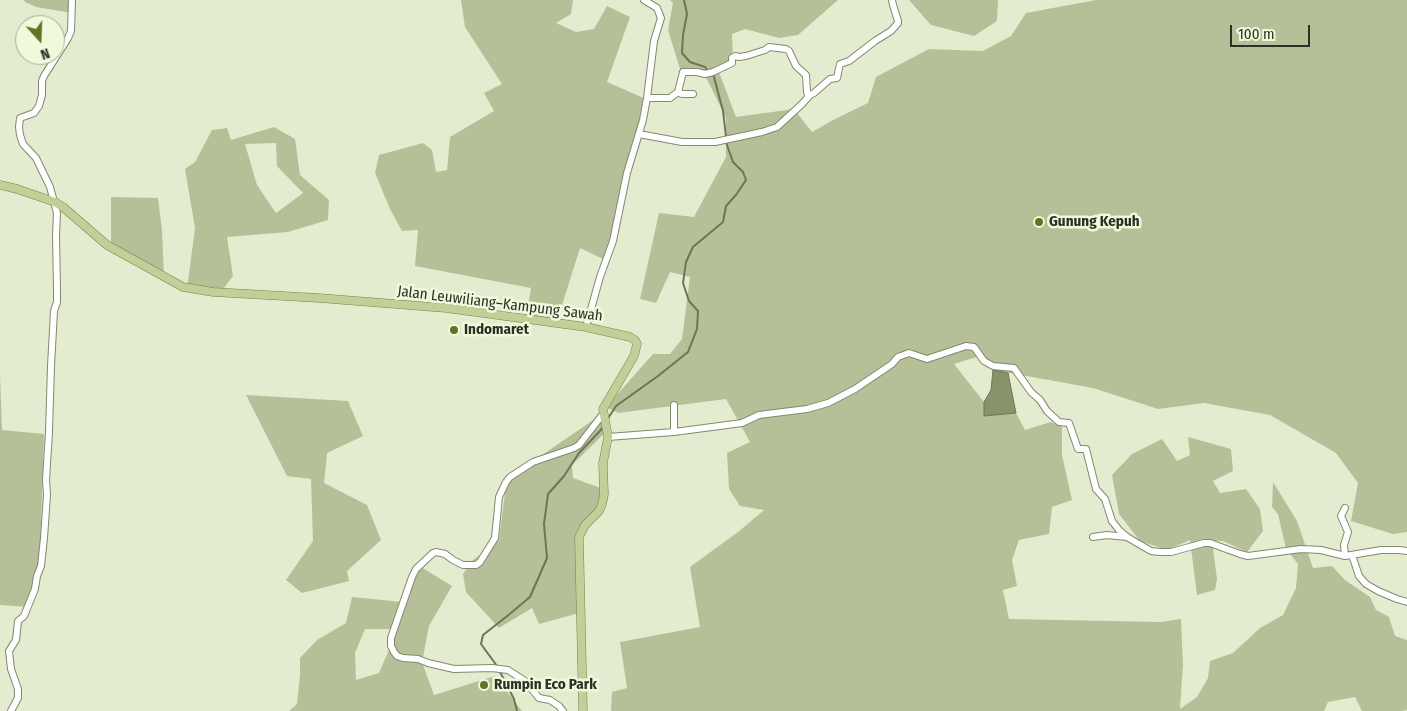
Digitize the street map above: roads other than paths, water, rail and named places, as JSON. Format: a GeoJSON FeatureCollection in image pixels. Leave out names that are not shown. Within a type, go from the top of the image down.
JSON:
{"type":"FeatureCollection","features":[{"type":"Feature","properties":{"kind":"main road","name":"Jalan Leuwiliang–Kampung Sawah"},"geometry":{"type":"LineString","coordinates":[[0,185],[16,188],[55,202],[107,245],[175,283],[193,289],[446,308],[586,327],[630,337],[637,344],[634,356],[605,405],[604,415]]}},
{"type":"Feature","properties":{"kind":"main road"},"geometry":{"type":"LineString","coordinates":[[583,711],[579,537],[585,525],[598,511],[604,495],[603,463],[607,433],[604,415]]}},
{"type":"Feature","properties":{"kind":"street"},"geometry":{"type":"LineString","coordinates":[[11,711],[18,698],[18,689],[11,669],[9,651],[16,640],[18,620],[24,616],[35,589],[41,566],[47,494],[46,480],[54,311],[57,302],[57,213],[55,202],[36,158],[20,136],[19,127],[20,118],[34,113],[39,106],[42,95],[42,80],[71,31],[72,0]]}},
{"type":"Feature","properties":{"kind":"street"},"geometry":{"type":"LineString","coordinates":[[586,327],[618,224],[627,173],[639,134],[647,98],[654,41],[661,18],[657,8],[644,0]]}},
{"type":"Feature","properties":{"kind":"street"},"geometry":{"type":"LineString","coordinates":[[639,134],[682,142],[715,142],[777,127],[810,95],[830,79],[837,78],[840,64],[849,61],[898,23],[892,0]]}},
{"type":"Feature","properties":{"kind":"street"},"geometry":{"type":"LineString","coordinates":[[647,98],[670,98],[678,92],[683,72],[705,74],[713,72],[732,63],[732,58],[735,56],[746,56],[765,50],[768,47],[786,49],[791,54],[796,66],[806,76],[807,92],[810,95]]}},
{"type":"Feature","properties":{"kind":"street"},"geometry":{"type":"LineString","coordinates":[[678,92],[693,94]]}},
{"type":"Feature","properties":{"kind":"street"},"geometry":{"type":"LineString","coordinates":[[607,433],[674,432],[742,423],[759,414],[807,409],[828,403],[855,389],[903,355],[909,353],[927,359],[966,346],[974,347],[984,361],[993,366],[1014,368],[1047,411],[1059,422],[1069,423],[1078,449],[1086,449],[1096,489],[1104,499],[1112,521],[1127,537],[1151,551],[1180,550],[1204,542],[1248,556],[1301,549],[1321,550],[1348,555],[1381,550],[1407,551]]}},
{"type":"Feature","properties":{"kind":"street"},"geometry":{"type":"LineString","coordinates":[[674,405],[674,432]]}},
{"type":"Feature","properties":{"kind":"street"},"geometry":{"type":"LineString","coordinates":[[563,711],[554,703],[540,698],[525,681],[508,670],[454,669],[428,664],[418,659],[403,658],[397,656],[394,652],[391,646],[391,638],[416,569],[436,552],[445,554],[463,565],[471,566],[480,562],[495,538],[500,497],[510,477],[533,462],[579,445],[604,415]]}},
{"type":"Feature","properties":{"kind":"street"},"geometry":{"type":"LineString","coordinates":[[1345,508],[1341,516],[1348,532],[1344,545],[1360,576],[1366,584],[1397,600],[1407,602]]}},
{"type":"Feature","properties":{"kind":"street"},"geometry":{"type":"LineString","coordinates":[[1093,537],[1127,537]]}},
{"type":"Feature","properties":{"kind":"waterway"},"geometry":{"type":"LineString","coordinates":[[684,0],[687,14],[682,53],[690,62],[705,67],[709,72]]}},
{"type":"Feature","properties":{"kind":"waterway"},"geometry":{"type":"LineString","coordinates":[[607,420],[616,406],[688,352],[697,329],[698,311],[689,301],[683,283],[686,262],[693,247],[723,222],[726,206],[746,180],[743,172],[733,162],[727,145],[723,111],[713,75]]}},
{"type":"Feature","properties":{"kind":"waterway"},"geometry":{"type":"LineString","coordinates":[[497,666],[481,644],[483,635],[530,597],[547,558],[544,524],[548,494],[564,476],[579,453],[604,426]]}},
{"type":"Feature","properties":{"kind":"waterway"},"geometry":{"type":"LineString","coordinates":[[499,670],[514,699],[517,711]]}},
{"type":"Feature","properties":{"kind":"place","name":"Gunung Kepuh"},"geometry":{"type":"Point","coordinates":[1039,222]}},
{"type":"Feature","properties":{"kind":"place","name":"Indomaret"},"geometry":{"type":"Point","coordinates":[454,330]}},
{"type":"Feature","properties":{"kind":"place","name":"Rumpin Eco Park"},"geometry":{"type":"Point","coordinates":[484,685]}}]}
